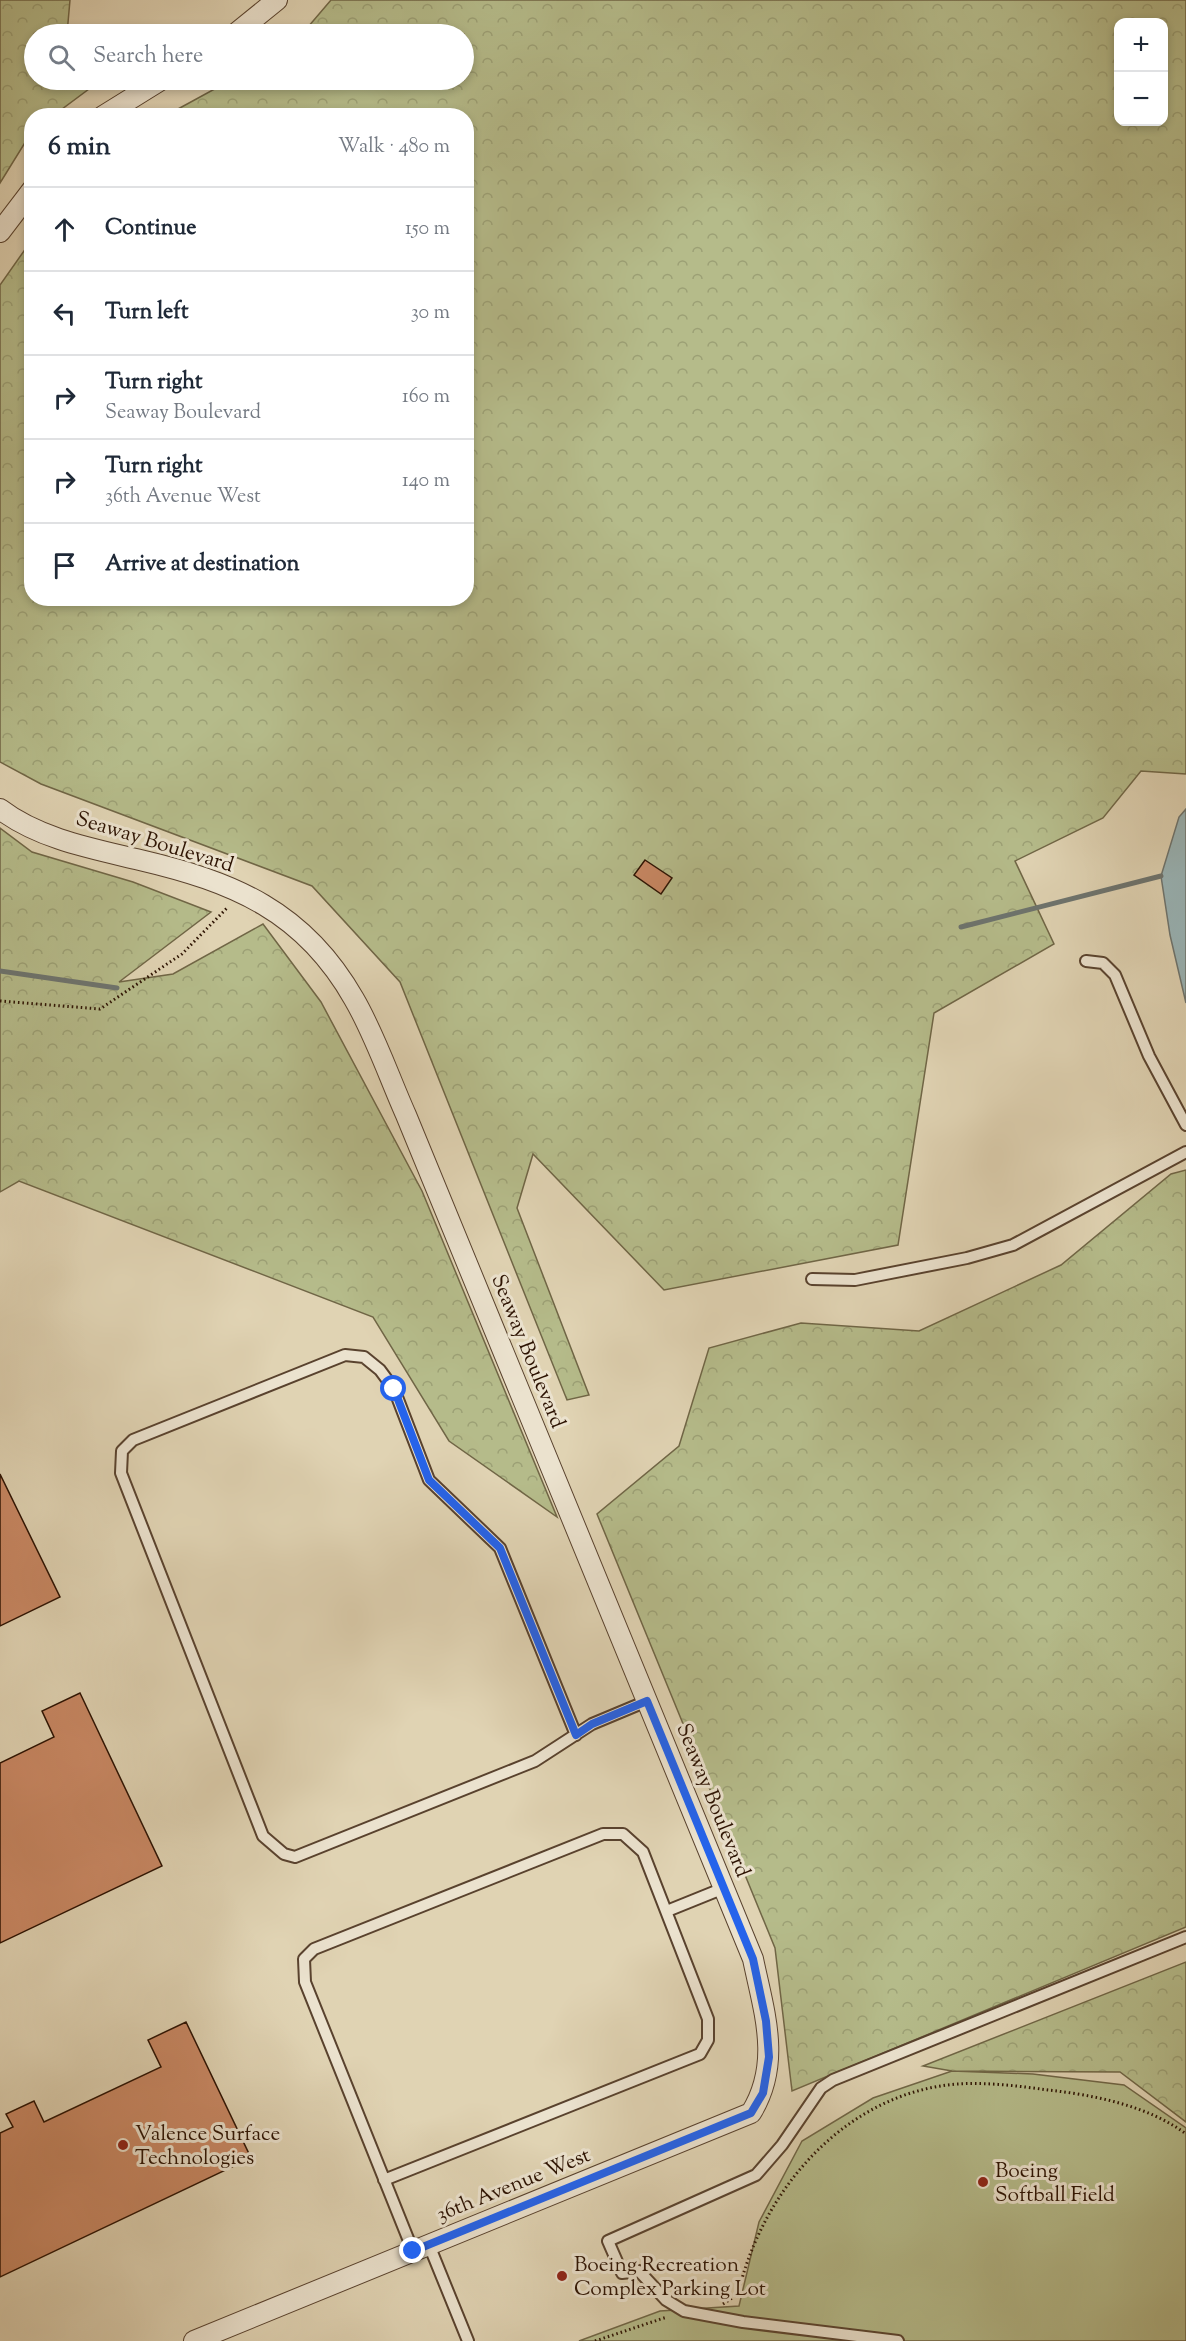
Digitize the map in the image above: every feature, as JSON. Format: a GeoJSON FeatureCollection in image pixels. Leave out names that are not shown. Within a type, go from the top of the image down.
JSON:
{"type":"FeatureCollection","features":[{"type":"Feature","properties":{"kind":"street"},"geometry":{"type":"LineString","coordinates":[[247,24],[277,0]]}},
{"type":"Feature","properties":{"kind":"street"},"geometry":{"type":"LineString","coordinates":[[116,108],[144,90]]}},
{"type":"Feature","properties":{"kind":"street"},"geometry":{"type":"LineString","coordinates":[[0,232],[24,200]]}},
{"type":"Feature","properties":{"kind":"street","name":"Seaway Boulevard"},"geometry":{"type":"LineString","coordinates":[[0,809],[36,830],[92,848],[182,870],[263,903],[297,927],[325,956],[355,999],[410,1126],[753,1959],[766,2021],[769,2057],[763,2093],[751,2113]]}},
{"type":"Feature","properties":{"kind":"street","name":"36th Avenue West"},"geometry":{"type":"LineString","coordinates":[[194,2341],[751,2113]]}},
{"type":"Feature","properties":{"kind":"lane"},"geometry":{"type":"LineString","coordinates":[[1086,961],[1102,963],[1115,975],[1149,1056],[1186,1125]]}},
{"type":"Feature","properties":{"kind":"lane"},"geometry":{"type":"LineString","coordinates":[[812,1279],[855,1280],[967,1258],[1013,1245],[1186,1152]]}},
{"type":"Feature","properties":{"kind":"lane"},"geometry":{"type":"LineString","coordinates":[[576,1735],[500,1548],[429,1480],[394,1389],[380,1370],[364,1357],[345,1355],[133,1440],[122,1451],[121,1473],[263,1836],[284,1854],[295,1857],[535,1761],[576,1735],[592,1724],[647,1701]]}},
{"type":"Feature","properties":{"kind":"lane"},"geometry":{"type":"LineString","coordinates":[[384,2180],[699,2054],[708,2040],[708,2019],[643,1852],[623,1834],[603,1834],[314,1949],[304,1959],[305,1982],[384,2180],[468,2341]]}},
{"type":"Feature","properties":{"kind":"lane"},"geometry":{"type":"LineString","coordinates":[[667,1911],[724,1888]]}},
{"type":"Feature","properties":{"kind":"lane"},"geometry":{"type":"LineString","coordinates":[[898,2341],[743,2322],[684,2311],[666,2300],[639,2271],[622,2273],[608,2241],[756,2175],[782,2145],[822,2088],[833,2080],[1186,1936]]}},
{"type":"Feature","properties":{"kind":"path"},"geometry":{"type":"LineString","coordinates":[[0,1001],[100,1009],[182,954],[242,893]]}},
{"type":"Feature","properties":{"kind":"path"},"geometry":{"type":"LineString","coordinates":[[714,2307],[738,2294],[743,2271],[763,2227],[787,2183],[814,2151],[838,2130],[910,2093],[957,2084],[1017,2086],[1074,2093],[1127,2106],[1173,2124],[1186,2134]]}},
{"type":"Feature","properties":{"kind":"path"},"geometry":{"type":"LineString","coordinates":[[595,2341],[676,2316]]}},
{"type":"Feature","properties":{"kind":"green space"},"geometry":{"type":"Polygon","coordinates":[[[0,0],[70,0],[68,24],[24,24],[24,90],[88,90],[63,108],[24,108],[24,144],[0,183],[0,0]]]}},
{"type":"Feature","properties":{"kind":"green space"},"geometry":{"type":"Polygon","coordinates":[[[331,0],[1186,0],[1186,774],[1141,771],[1103,818],[1015,861],[1054,944],[934,1013],[898,1245],[664,1290],[533,1154],[517,1208],[589,1395],[567,1400],[400,982],[312,886],[41,784],[0,762],[0,285],[24,251],[24,606],[474,606],[474,108],[180,108],[213,90],[474,90],[474,24],[311,24],[331,0]]]}},
{"type":"Feature","properties":{"kind":"green space"},"geometry":{"type":"Polygon","coordinates":[[[0,828],[32,852],[133,882],[211,912],[119,982],[173,974],[263,924],[321,1002],[422,1191],[557,1517],[449,1441],[373,1317],[19,1181],[0,1192],[0,828]]]}},
{"type":"Feature","properties":{"kind":"green space"},"geometry":{"type":"Polygon","coordinates":[[[1186,1170],[1186,1927],[792,2091],[775,1948],[597,1514],[679,1446],[709,1348],[801,1323],[919,1331],[1061,1265],[1171,1174],[1186,1170]]]}},
{"type":"Feature","properties":{"kind":"green space"},"geometry":{"type":"Polygon","coordinates":[[[1186,1962],[1186,2122],[1120,2072],[952,2071],[923,2066],[1186,1962]]]}},
{"type":"Feature","properties":{"kind":"green space","name":"Boeing Softball Field"},"geometry":{"type":"Polygon","coordinates":[[[952,2071],[1033,2074],[1124,2085],[1186,2128],[1186,2341],[579,2341],[660,2311],[739,2306],[759,2222],[802,2141],[873,2098],[952,2071]]]}},
{"type":"Feature","properties":{"kind":"water"},"geometry":{"type":"Polygon","coordinates":[[[1186,809],[1186,1003],[1170,935],[1161,876],[1179,817],[1186,809]]]}},
{"type":"Feature","properties":{"kind":"building"},"geometry":{"type":"Polygon","coordinates":[[[645,860],[672,878],[661,894],[634,875],[645,860]]]}},
{"type":"Feature","properties":{"kind":"building"},"geometry":{"type":"Polygon","coordinates":[[[0,1474],[60,1597],[0,1626],[0,1474]]]}},
{"type":"Feature","properties":{"kind":"building"},"geometry":{"type":"Polygon","coordinates":[[[80,1693],[162,1866],[0,1943],[0,1763],[54,1737],[42,1711],[80,1693]]]}},
{"type":"Feature","properties":{"kind":"building","name":"Valence Surface Technologies"},"geometry":{"type":"Polygon","coordinates":[[[186,2022],[251,2158],[0,2277],[0,2133],[13,2127],[6,2114],[34,2101],[44,2122],[161,2067],[148,2040],[186,2022]]]}},
{"type":"Feature","properties":{"kind":"waterway"},"geometry":{"type":"LineString","coordinates":[[961,927],[1161,876]]}},
{"type":"Feature","properties":{"kind":"waterway"},"geometry":{"type":"LineString","coordinates":[[0,971],[117,988]]}},
{"type":"Feature","properties":{"kind":"place","name":"Valence Surface Technologies"},"geometry":{"type":"Point","coordinates":[123,2145]}},
{"type":"Feature","properties":{"kind":"place","name":"Boeing Softball Field"},"geometry":{"type":"Point","coordinates":[983,2182]}},
{"type":"Feature","properties":{"kind":"place","name":"Boeing Recreation Complex Parking Lot"},"geometry":{"type":"Point","coordinates":[562,2276]}},
{"type":"Feature","properties":{"kind":"route"},"geometry":{"type":"LineString","coordinates":[[394,1389],[429,1480],[500,1548],[576,1735],[592,1724],[647,1701],[753,1959],[766,2021],[769,2057],[763,2093],[751,2113],[413,2251]]}}]}
